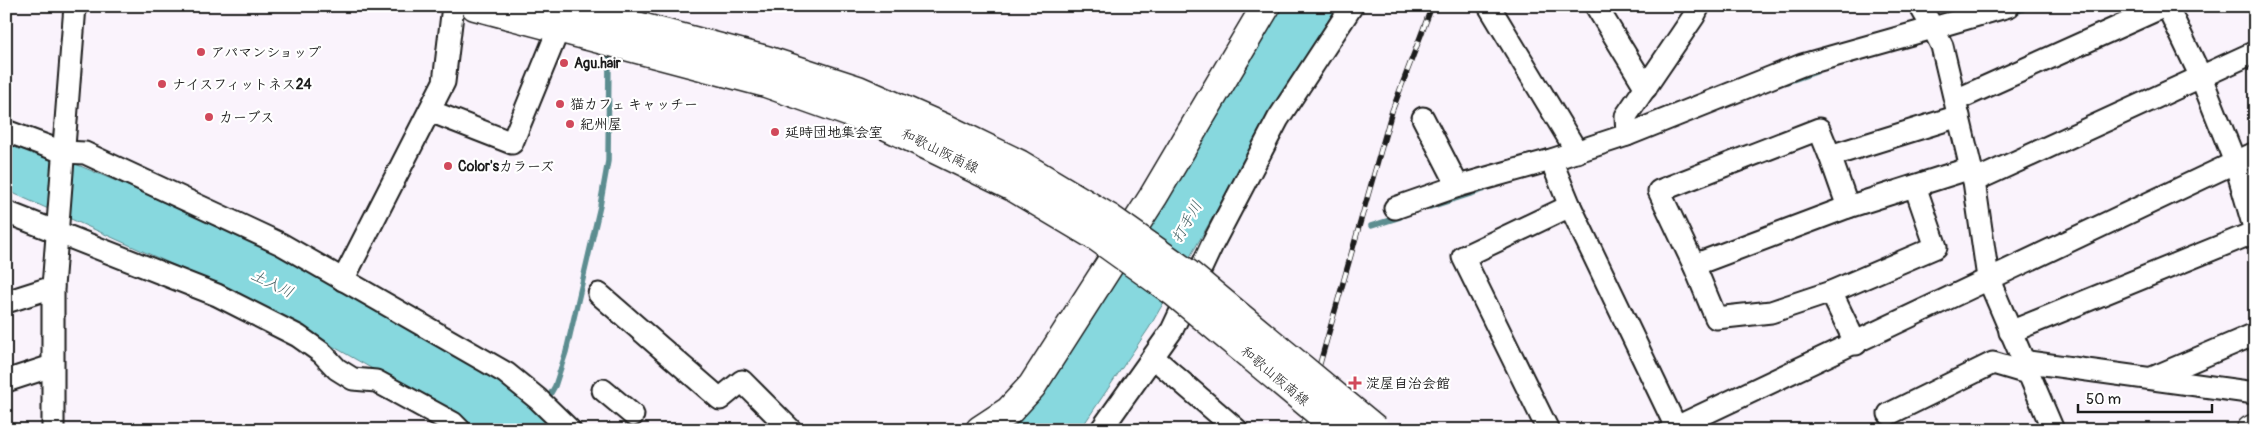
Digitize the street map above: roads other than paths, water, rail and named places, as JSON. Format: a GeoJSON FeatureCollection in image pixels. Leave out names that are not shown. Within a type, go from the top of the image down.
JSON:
{"type":"FeatureCollection","features":[{"type":"Feature","properties":{"kind":"main road","name":"和歌山阪南線"},"geometry":{"type":"LineString","coordinates":[[475,6],[560,17],[766,60],[858,90],[949,130],[1019,164],[1103,228],[1174,292],[1340,430]]}},
{"type":"Feature","properties":{"kind":"main road"},"geometry":{"type":"LineString","coordinates":[[980,430],[1009,411],[1032,386],[1153,197],[1266,6]]}},
{"type":"Feature","properties":{"kind":"main road","name":"和歌山阪南線"},"geometry":{"type":"LineString","coordinates":[[1103,228],[1188,274],[1376,430]]}},
{"type":"Feature","properties":{"kind":"main road"},"geometry":{"type":"LineString","coordinates":[[2251,430],[2255,428]]}},
{"type":"Feature","properties":{"kind":"street"},"geometry":{"type":"LineString","coordinates":[[53,430],[53,287],[56,226],[75,6]]}},
{"type":"Feature","properties":{"kind":"street"},"geometry":{"type":"LineString","coordinates":[[343,280],[444,82],[453,6]]}},
{"type":"Feature","properties":{"kind":"street"},"geometry":{"type":"LineString","coordinates":[[1107,427],[1172,330],[1212,245],[1278,119],[1352,6]]}},
{"type":"Feature","properties":{"kind":"street"},"geometry":{"type":"LineString","coordinates":[[1489,6],[1577,152]]}},
{"type":"Feature","properties":{"kind":"street"},"geometry":{"type":"LineString","coordinates":[[1596,6],[1646,88]]}},
{"type":"Feature","properties":{"kind":"street"},"geometry":{"type":"LineString","coordinates":[[1627,136],[1626,116],[1699,6]]}},
{"type":"Feature","properties":{"kind":"street"},"geometry":{"type":"LineString","coordinates":[[1920,6],[1942,46],[1958,108],[1972,174],[1988,278],[2024,367],[2053,430]]}},
{"type":"Feature","properties":{"kind":"street"},"geometry":{"type":"LineString","coordinates":[[1395,208],[1458,186],[1552,160],[1627,136],[1802,65],[2009,6]]}},
{"type":"Feature","properties":{"kind":"street"},"geometry":{"type":"LineString","coordinates":[[1830,156],[1958,108],[2166,6],[2201,77],[2235,162],[2255,232],[2010,332]]}},
{"type":"Feature","properties":{"kind":"street"},"geometry":{"type":"LineString","coordinates":[[430,111],[512,144],[560,17]]}},
{"type":"Feature","properties":{"kind":"street"},"geometry":{"type":"LineString","coordinates":[[1694,265],[1848,208],[1915,186],[1972,174],[2201,77],[2255,52]]}},
{"type":"Feature","properties":{"kind":"street"},"geometry":{"type":"LineString","coordinates":[[1423,118],[1458,186]]}},
{"type":"Feature","properties":{"kind":"street"},"geometry":{"type":"LineString","coordinates":[[1848,208],[1819,129],[1659,191],[1694,265],[1716,318],[1771,312],[1832,292],[1936,247],[1915,186]]}},
{"type":"Feature","properties":{"kind":"street"},"geometry":{"type":"LineString","coordinates":[[6,131],[63,152],[85,153],[281,244],[506,373],[570,430]]}},
{"type":"Feature","properties":{"kind":"street"},"geometry":{"type":"LineString","coordinates":[[1552,160],[1570,206],[1673,428],[1856,344],[1988,278],[2255,153]]}},
{"type":"Feature","properties":{"kind":"street"},"geometry":{"type":"LineString","coordinates":[[1548,430],[1463,257],[1570,206]]}},
{"type":"Feature","properties":{"kind":"street"},"geometry":{"type":"LineString","coordinates":[[6,212],[56,226],[217,295],[298,336],[322,353],[337,369],[353,379],[376,381],[453,423],[460,430]]}},
{"type":"Feature","properties":{"kind":"street"},"geometry":{"type":"LineString","coordinates":[[6,302],[53,287]]}},
{"type":"Feature","properties":{"kind":"street"},"geometry":{"type":"LineString","coordinates":[[1832,292],[1856,344]]}},
{"type":"Feature","properties":{"kind":"street"},"geometry":{"type":"LineString","coordinates":[[599,294],[720,399],[742,381],[791,430]]}},
{"type":"Feature","properties":{"kind":"street"},"geometry":{"type":"LineString","coordinates":[[2152,378],[2255,334]]}},
{"type":"Feature","properties":{"kind":"street"},"geometry":{"type":"LineString","coordinates":[[1154,358],[1237,430]]}},
{"type":"Feature","properties":{"kind":"street"},"geometry":{"type":"LineString","coordinates":[[1889,414],[1993,363],[2152,378],[2255,393]]}},
{"type":"Feature","properties":{"kind":"street"},"geometry":{"type":"LineString","coordinates":[[6,381],[52,366]]}},
{"type":"Feature","properties":{"kind":"street"},"geometry":{"type":"LineString","coordinates":[[603,390],[632,417]]}},
{"type":"Feature","properties":{"kind":"water","name":"打手川"},"geometry":{"type":"Polygon","coordinates":[[[1277,6],[1337,6],[1149,328],[1080,430],[1012,430],[1056,373],[1277,6]]]}},
{"type":"Feature","properties":{"kind":"water","name":"土入川"},"geometry":{"type":"Polygon","coordinates":[[[6,138],[28,144],[270,246],[504,383],[557,430],[480,430],[232,289],[194,274],[6,190],[6,138]]]}},
{"type":"Feature","properties":{"kind":"waterway"},"geometry":{"type":"LineString","coordinates":[[2011,14],[2030,6]]}},
{"type":"Feature","properties":{"kind":"waterway"},"geometry":{"type":"LineString","coordinates":[[547,400],[555,386],[566,352],[600,206],[608,161],[609,56]]}},
{"type":"Feature","properties":{"kind":"waterway"},"geometry":{"type":"LineString","coordinates":[[1787,82],[1816,72]]}},
{"type":"Feature","properties":{"kind":"waterway"},"geometry":{"type":"LineString","coordinates":[[1430,207],[1483,190]]}},
{"type":"Feature","properties":{"kind":"waterway"},"geometry":{"type":"LineString","coordinates":[[1371,226],[1400,217]]}},
{"type":"Feature","properties":{"kind":"railway"},"geometry":{"type":"LineString","coordinates":[[1301,430],[1392,111],[1432,6]]}},
{"type":"Feature","properties":{"kind":"place","name":"アパマンショップ"},"geometry":{"type":"Point","coordinates":[201,52]}},
{"type":"Feature","properties":{"kind":"place","name":"Agu.hair"},"geometry":{"type":"Point","coordinates":[564,63]}},
{"type":"Feature","properties":{"kind":"place","name":"ナイスフィットネス24"},"geometry":{"type":"Point","coordinates":[162,84]}},
{"type":"Feature","properties":{"kind":"place","name":"猫カフェ キャッチー"},"geometry":{"type":"Point","coordinates":[560,104]}},
{"type":"Feature","properties":{"kind":"place","name":"カーブス"},"geometry":{"type":"Point","coordinates":[209,117]}},
{"type":"Feature","properties":{"kind":"place","name":"紀州屋"},"geometry":{"type":"Point","coordinates":[570,124]}},
{"type":"Feature","properties":{"kind":"place","name":"延時団地集会室"},"geometry":{"type":"Point","coordinates":[775,132]}},
{"type":"Feature","properties":{"kind":"place","name":"Color'sカラーズ"},"geometry":{"type":"Point","coordinates":[448,166]}},
{"type":"Feature","properties":{"kind":"place","name":"淀屋自治会館"},"geometry":{"type":"Point","coordinates":[1355,383]}}]}
